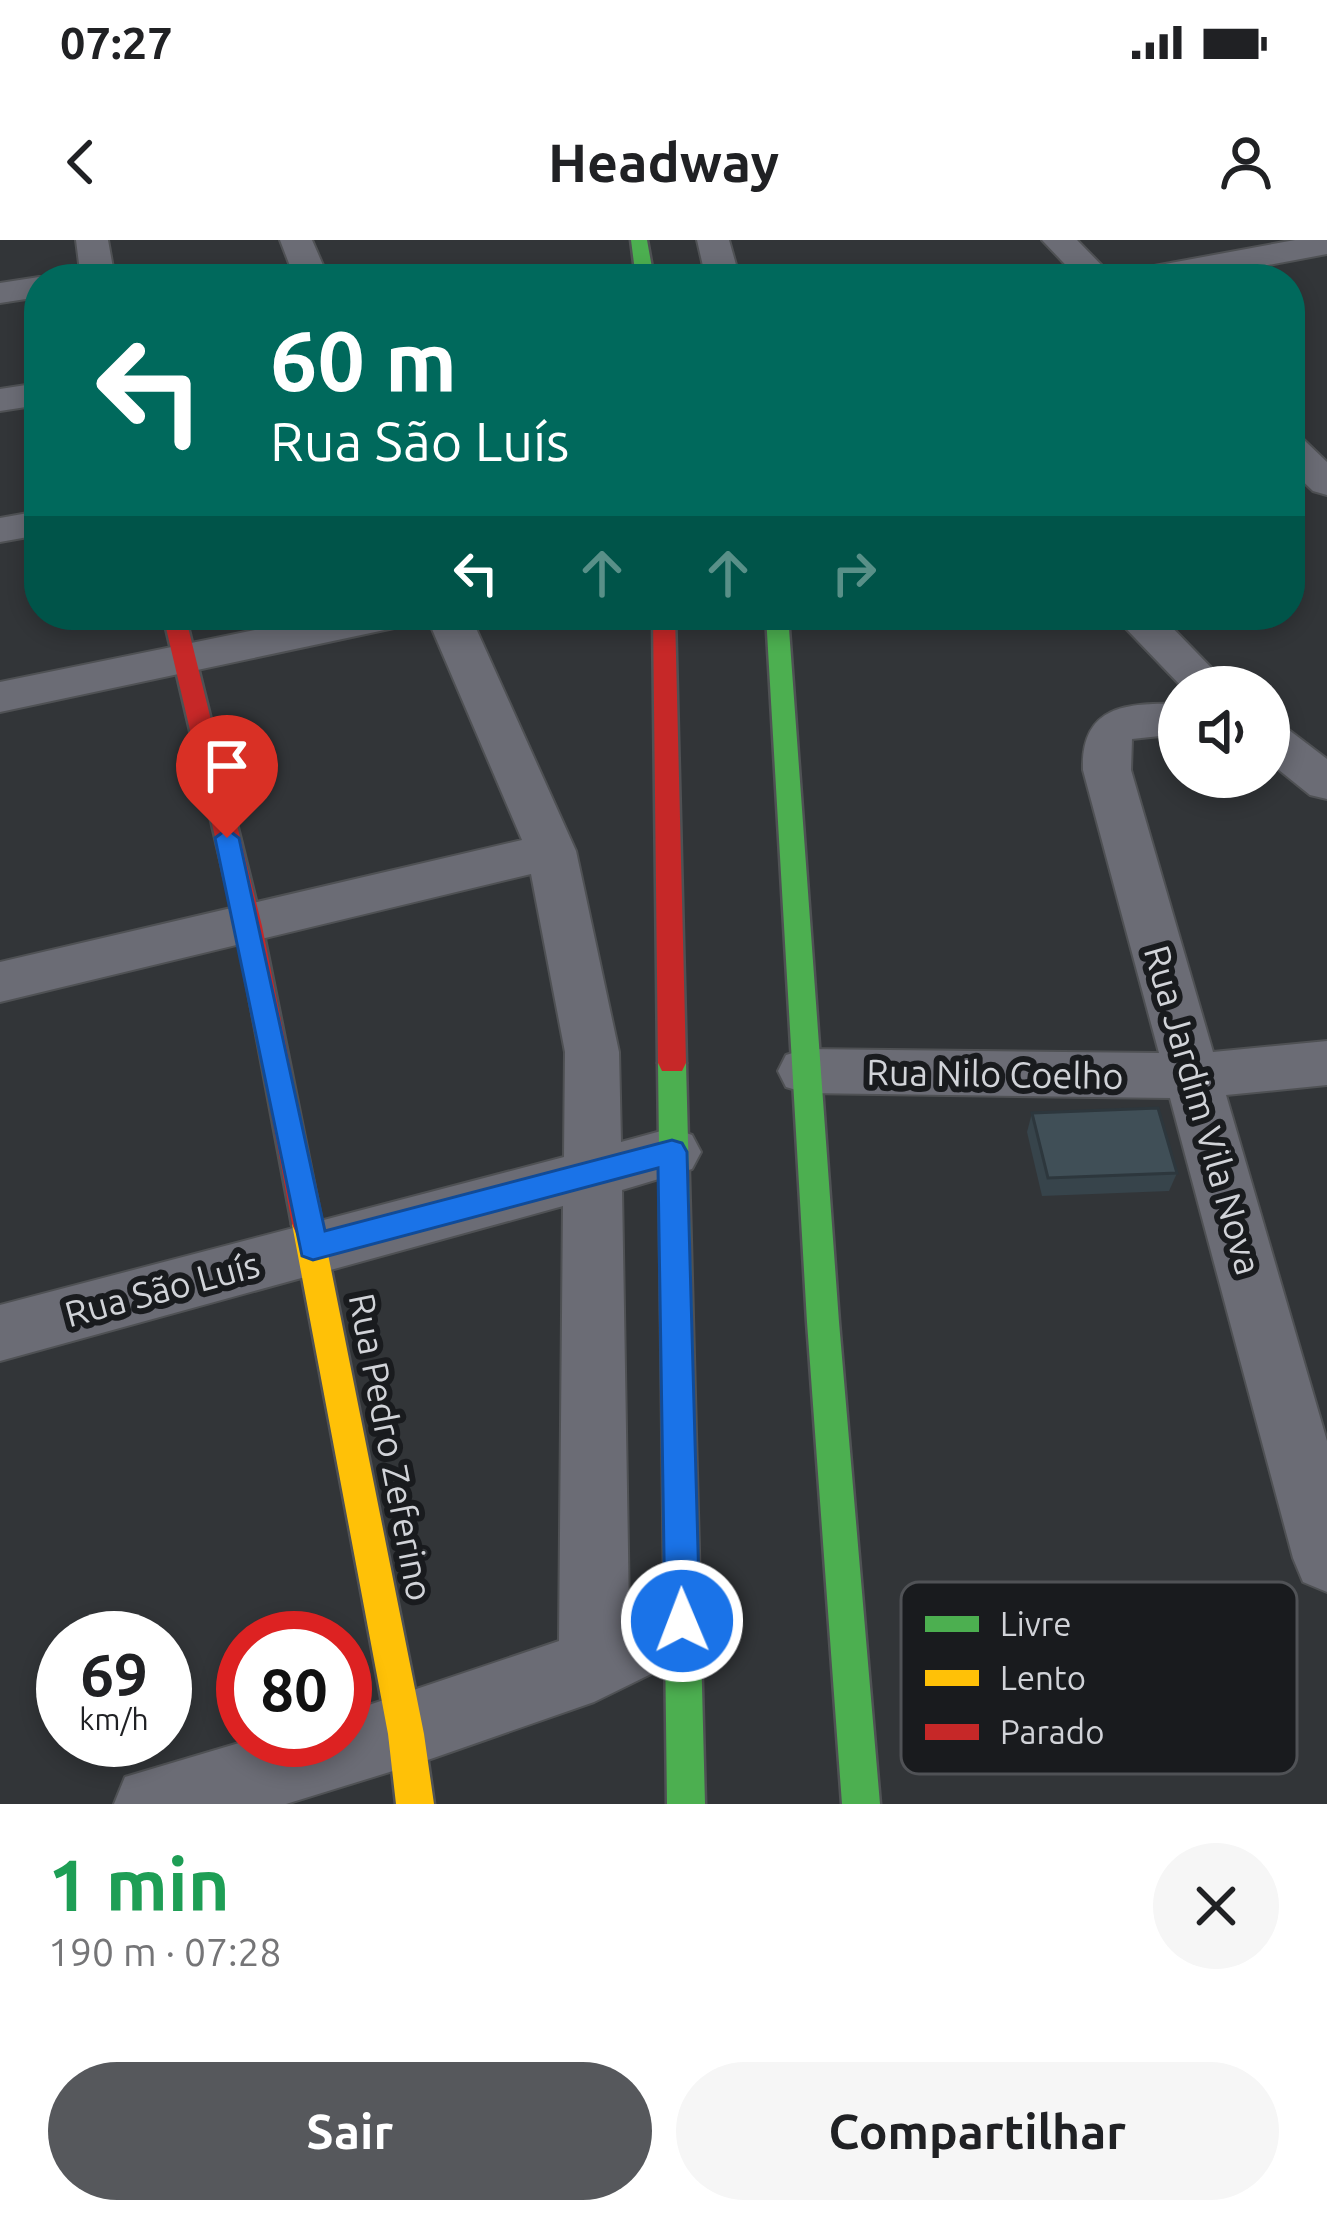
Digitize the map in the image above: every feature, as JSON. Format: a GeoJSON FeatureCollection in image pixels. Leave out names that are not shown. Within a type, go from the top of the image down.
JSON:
{"type":"FeatureCollection","features":[{"type":"Feature","properties":{"kind":"main road","name":"Rua Pedro Zeferino"},"geometry":{"type":"LineString","coordinates":[[177,630],[249,926],[406,1734],[415,1804]]}},
{"type":"Feature","properties":{"kind":"main road"},"geometry":{"type":"LineString","coordinates":[[664,630],[686,1804]]}},
{"type":"Feature","properties":{"kind":"main road"},"geometry":{"type":"LineString","coordinates":[[777,630],[862,1804]]}},
{"type":"Feature","properties":{"kind":"street"},"geometry":{"type":"LineString","coordinates":[[1058,240],[1083,264]]}},
{"type":"Feature","properties":{"kind":"street"},"geometry":{"type":"LineString","coordinates":[[1219,264],[1327,244]]}},
{"type":"Feature","properties":{"kind":"street"},"geometry":{"type":"LineString","coordinates":[[0,697],[327,630]]}},
{"type":"Feature","properties":{"kind":"street"},"geometry":{"type":"LineString","coordinates":[[455,630],[551,851],[592,1052],[596,1170],[594,1666]]}},
{"type":"Feature","properties":{"kind":"street"},"geometry":{"type":"LineString","coordinates":[[1150,630],[1187,666]]}},
{"type":"Feature","properties":{"kind":"street","name":"Rua Jardim Vila Nova"},"geometry":{"type":"LineString","coordinates":[[1158,720],[1123,722],[1110,734],[1104,753],[1327,1558]]}},
{"type":"Feature","properties":{"kind":"street"},"geometry":{"type":"LineString","coordinates":[[1290,754],[1327,783]]}},
{"type":"Feature","properties":{"kind":"street"},"geometry":{"type":"LineString","coordinates":[[0,982],[551,851]]}},
{"type":"Feature","properties":{"kind":"street","name":"Rua Nilo Coelho"},"geometry":{"type":"LineString","coordinates":[[806,1071],[1196,1076],[1327,1063]]}},
{"type":"Feature","properties":{"kind":"street","name":"Rua São Luís"},"geometry":{"type":"LineString","coordinates":[[0,1334],[672,1152]]}},
{"type":"Feature","properties":{"kind":"street"},"geometry":{"type":"LineString","coordinates":[[152,1804],[406,1734],[594,1666],[682,1621]]}},
{"type":"Feature","properties":{"kind":"building"},"geometry":{"type":"Polygon","coordinates":[[[1158,1108],[1177,1173],[1048,1178],[1032,1113],[1158,1108]]]}},
{"type":"Feature","properties":{"kind":"traffic: fast"},"geometry":{"type":"LineString","coordinates":[[639,240],[643,264]]}},
{"type":"Feature","properties":{"kind":"traffic: fast"},"geometry":{"type":"LineString","coordinates":[[778,630],[823,1322],[861,1804]]}},
{"type":"Feature","properties":{"kind":"traffic: fast"},"geometry":{"type":"LineString","coordinates":[[672,1063],[686,1804]]}},
{"type":"Feature","properties":{"kind":"traffic: slow"},"geometry":{"type":"LineString","coordinates":[[307,1224],[406,1734],[415,1804]]}},
{"type":"Feature","properties":{"kind":"traffic: jam"},"geometry":{"type":"LineString","coordinates":[[178,630],[249,926],[307,1224]]}},
{"type":"Feature","properties":{"kind":"traffic: jam"},"geometry":{"type":"LineString","coordinates":[[664,630],[672,1063]]}},
{"type":"Feature","properties":{"kind":"route"},"geometry":{"type":"LineString","coordinates":[[227,838],[313,1247],[672,1152],[682,1621]]}}]}
